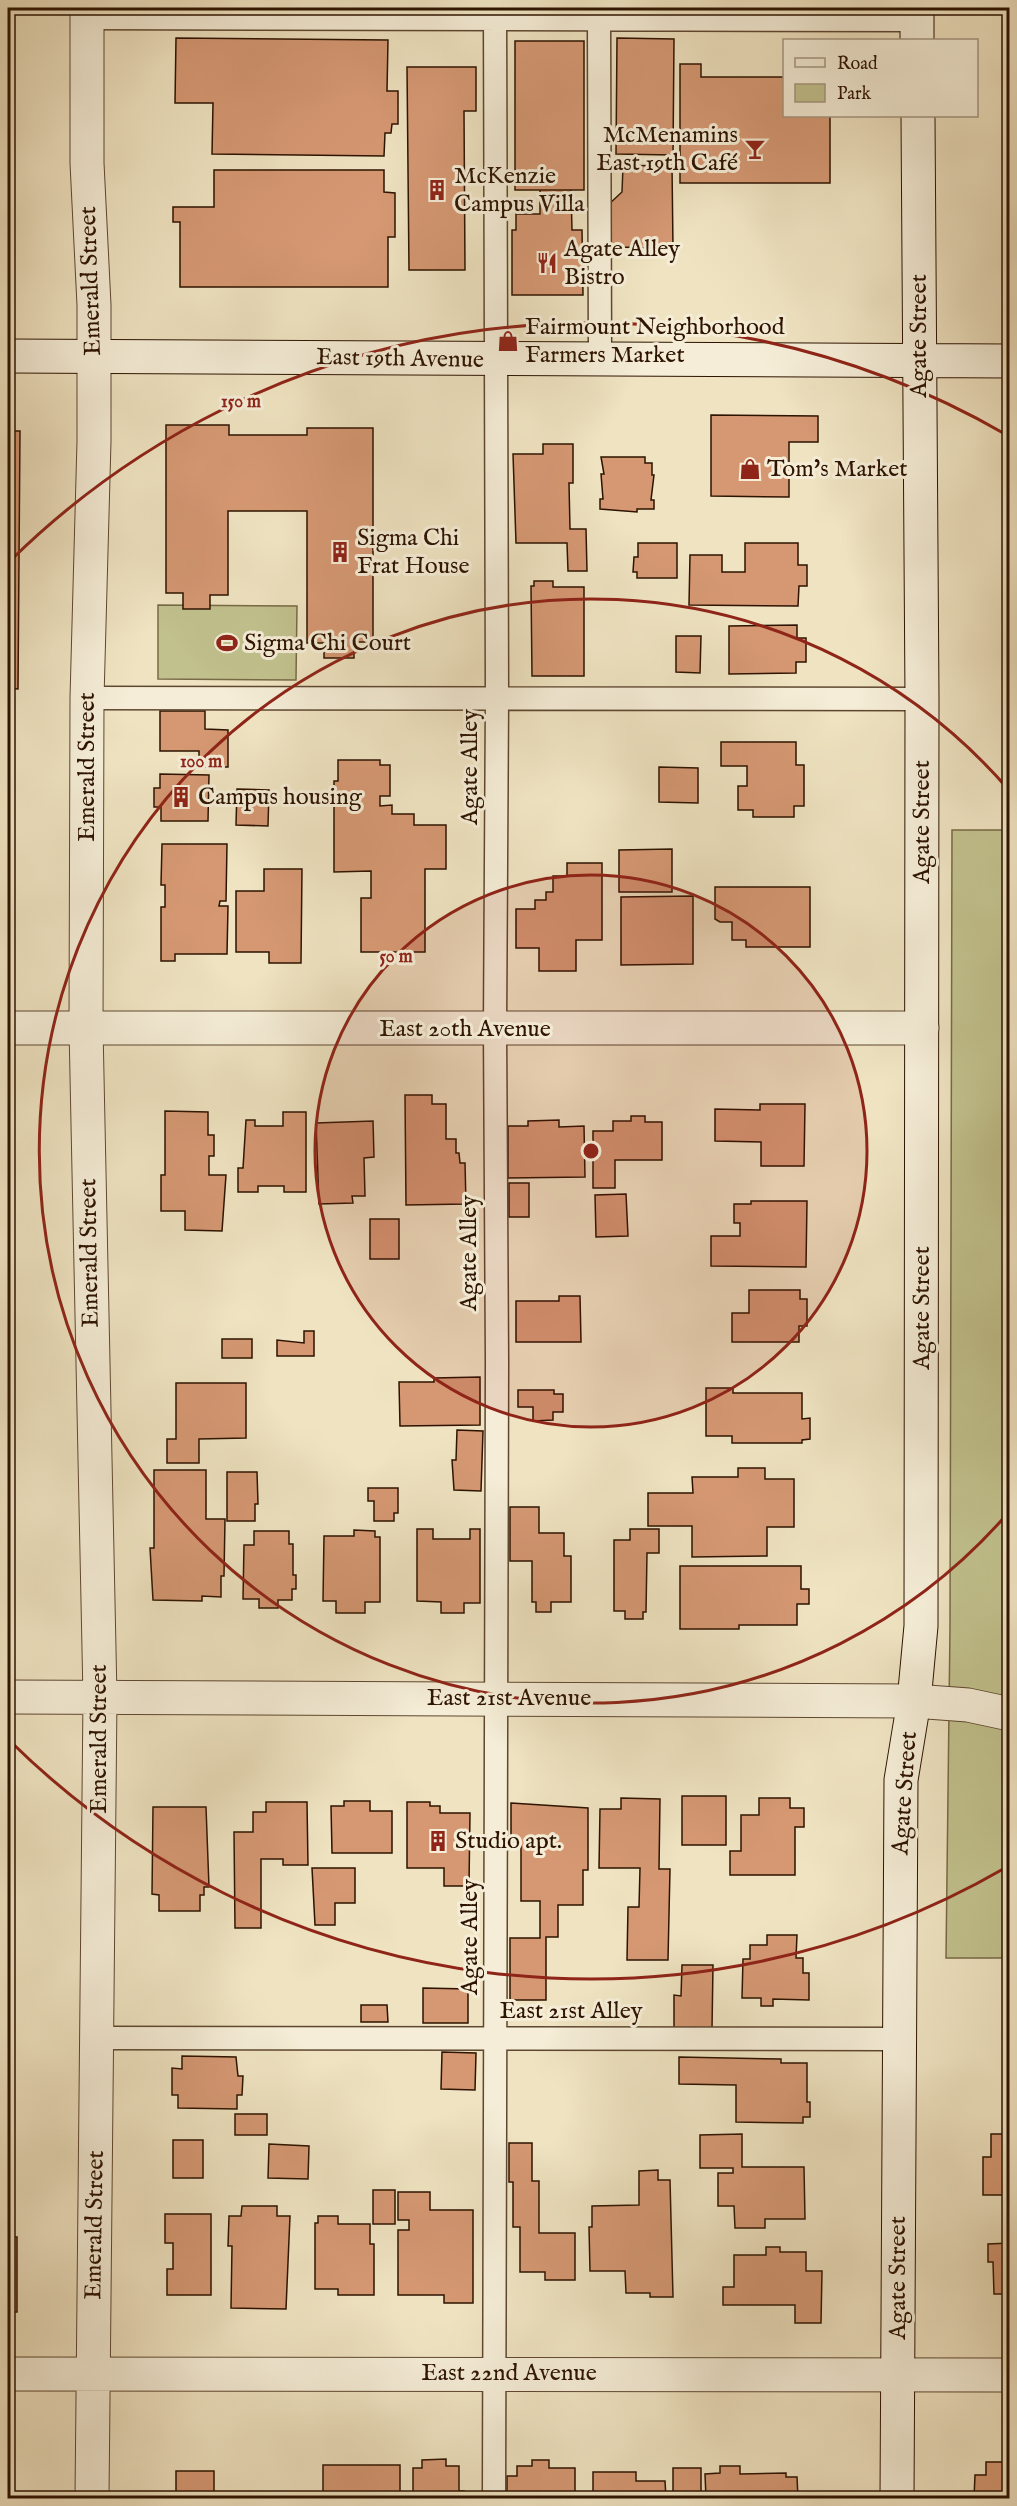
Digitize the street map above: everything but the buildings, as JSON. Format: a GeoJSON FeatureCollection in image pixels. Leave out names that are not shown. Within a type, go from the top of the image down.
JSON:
{"type":"FeatureCollection","features":[{"type":"Feature","properties":{"kind":"street","name":"Emerald Street"},"geometry":{"type":"LineString","coordinates":[[87,13],[87,163],[94,441],[87,698],[86,1028],[100,1697],[92,2499]]}},
{"type":"Feature","properties":{"kind":"street","name":"Agate Street"},"geometry":{"type":"LineString","coordinates":[[897,2499],[901,1780],[914,1701],[921,1626],[922,699],[918,117]]}},
{"type":"Feature","properties":{"kind":"street","name":"East 19th Avenue"},"geometry":{"type":"LineString","coordinates":[[8,356],[1010,361]]}},
{"type":"Feature","properties":{"kind":"street","name":"East 20th Avenue"},"geometry":{"type":"LineString","coordinates":[[8,1028],[922,1028]]}},
{"type":"Feature","properties":{"kind":"street","name":"East 21st Avenue"},"geometry":{"type":"LineString","coordinates":[[8,1697],[914,1701],[977,1706],[1010,1714]]}},
{"type":"Feature","properties":{"kind":"street","name":"East 22nd Avenue"},"geometry":{"type":"LineString","coordinates":[[8,2374],[1010,2375]]}},
{"type":"Feature","properties":{"kind":"lane"},"geometry":{"type":"LineString","coordinates":[[87,13],[495,13],[600,20],[917,23]]}},
{"type":"Feature","properties":{"kind":"lane","name":"Agate Alley"},"geometry":{"type":"LineString","coordinates":[[494,2499],[493,2373],[497,2038],[495,13]]}},
{"type":"Feature","properties":{"kind":"lane"},"geometry":{"type":"LineString","coordinates":[[600,20],[600,360]]}},
{"type":"Feature","properties":{"kind":"lane"},"geometry":{"type":"LineString","coordinates":[[87,698],[922,699]]}},
{"type":"Feature","properties":{"kind":"lane","name":"East 21st Alley"},"geometry":{"type":"LineString","coordinates":[[97,2038],[900,2039]]}},
{"type":"Feature","properties":{"kind":"green space"},"geometry":{"type":"Polygon","coordinates":[[[1008,8],[1010,8],[1009,153],[1006,153],[1008,8]]]}},
{"type":"Feature","properties":{"kind":"green space","name":"Sigma Chi Court"},"geometry":{"type":"Polygon","coordinates":[[[158,605],[297,606],[296,680],[158,679],[158,605]]]}},
{"type":"Feature","properties":{"kind":"green space"},"geometry":{"type":"Polygon","coordinates":[[[952,830],[1009,830],[1009,1958],[946,1958],[950,1628],[952,830]]]}},
{"type":"Feature","properties":{"kind":"place","name":"McMenamins East 19th Café"},"geometry":{"type":"Point","coordinates":[755,149]}},
{"type":"Feature","properties":{"kind":"place","name":"McKenzie Campus Villa"},"geometry":{"type":"Point","coordinates":[437,190]}},
{"type":"Feature","properties":{"kind":"place","name":"Agate Alley Bistro"},"geometry":{"type":"Point","coordinates":[547,263]}},
{"type":"Feature","properties":{"kind":"place","name":"Fairmount Neighborhood Farmers Market"},"geometry":{"type":"Point","coordinates":[508,341]}},
{"type":"Feature","properties":{"kind":"place","name":"Tom's Market"},"geometry":{"type":"Point","coordinates":[750,469]}},
{"type":"Feature","properties":{"kind":"place","name":"Sigma Chi Frat House"},"geometry":{"type":"Point","coordinates":[340,552]}},
{"type":"Feature","properties":{"kind":"place","name":"Sigma Chi Court"},"geometry":{"type":"Point","coordinates":[227,643]}},
{"type":"Feature","properties":{"kind":"place","name":"Campus housing"},"geometry":{"type":"Point","coordinates":[181,797]}},
{"type":"Feature","properties":{"kind":"place","name":"Studio apt."},"geometry":{"type":"Point","coordinates":[438,1841]}}]}
